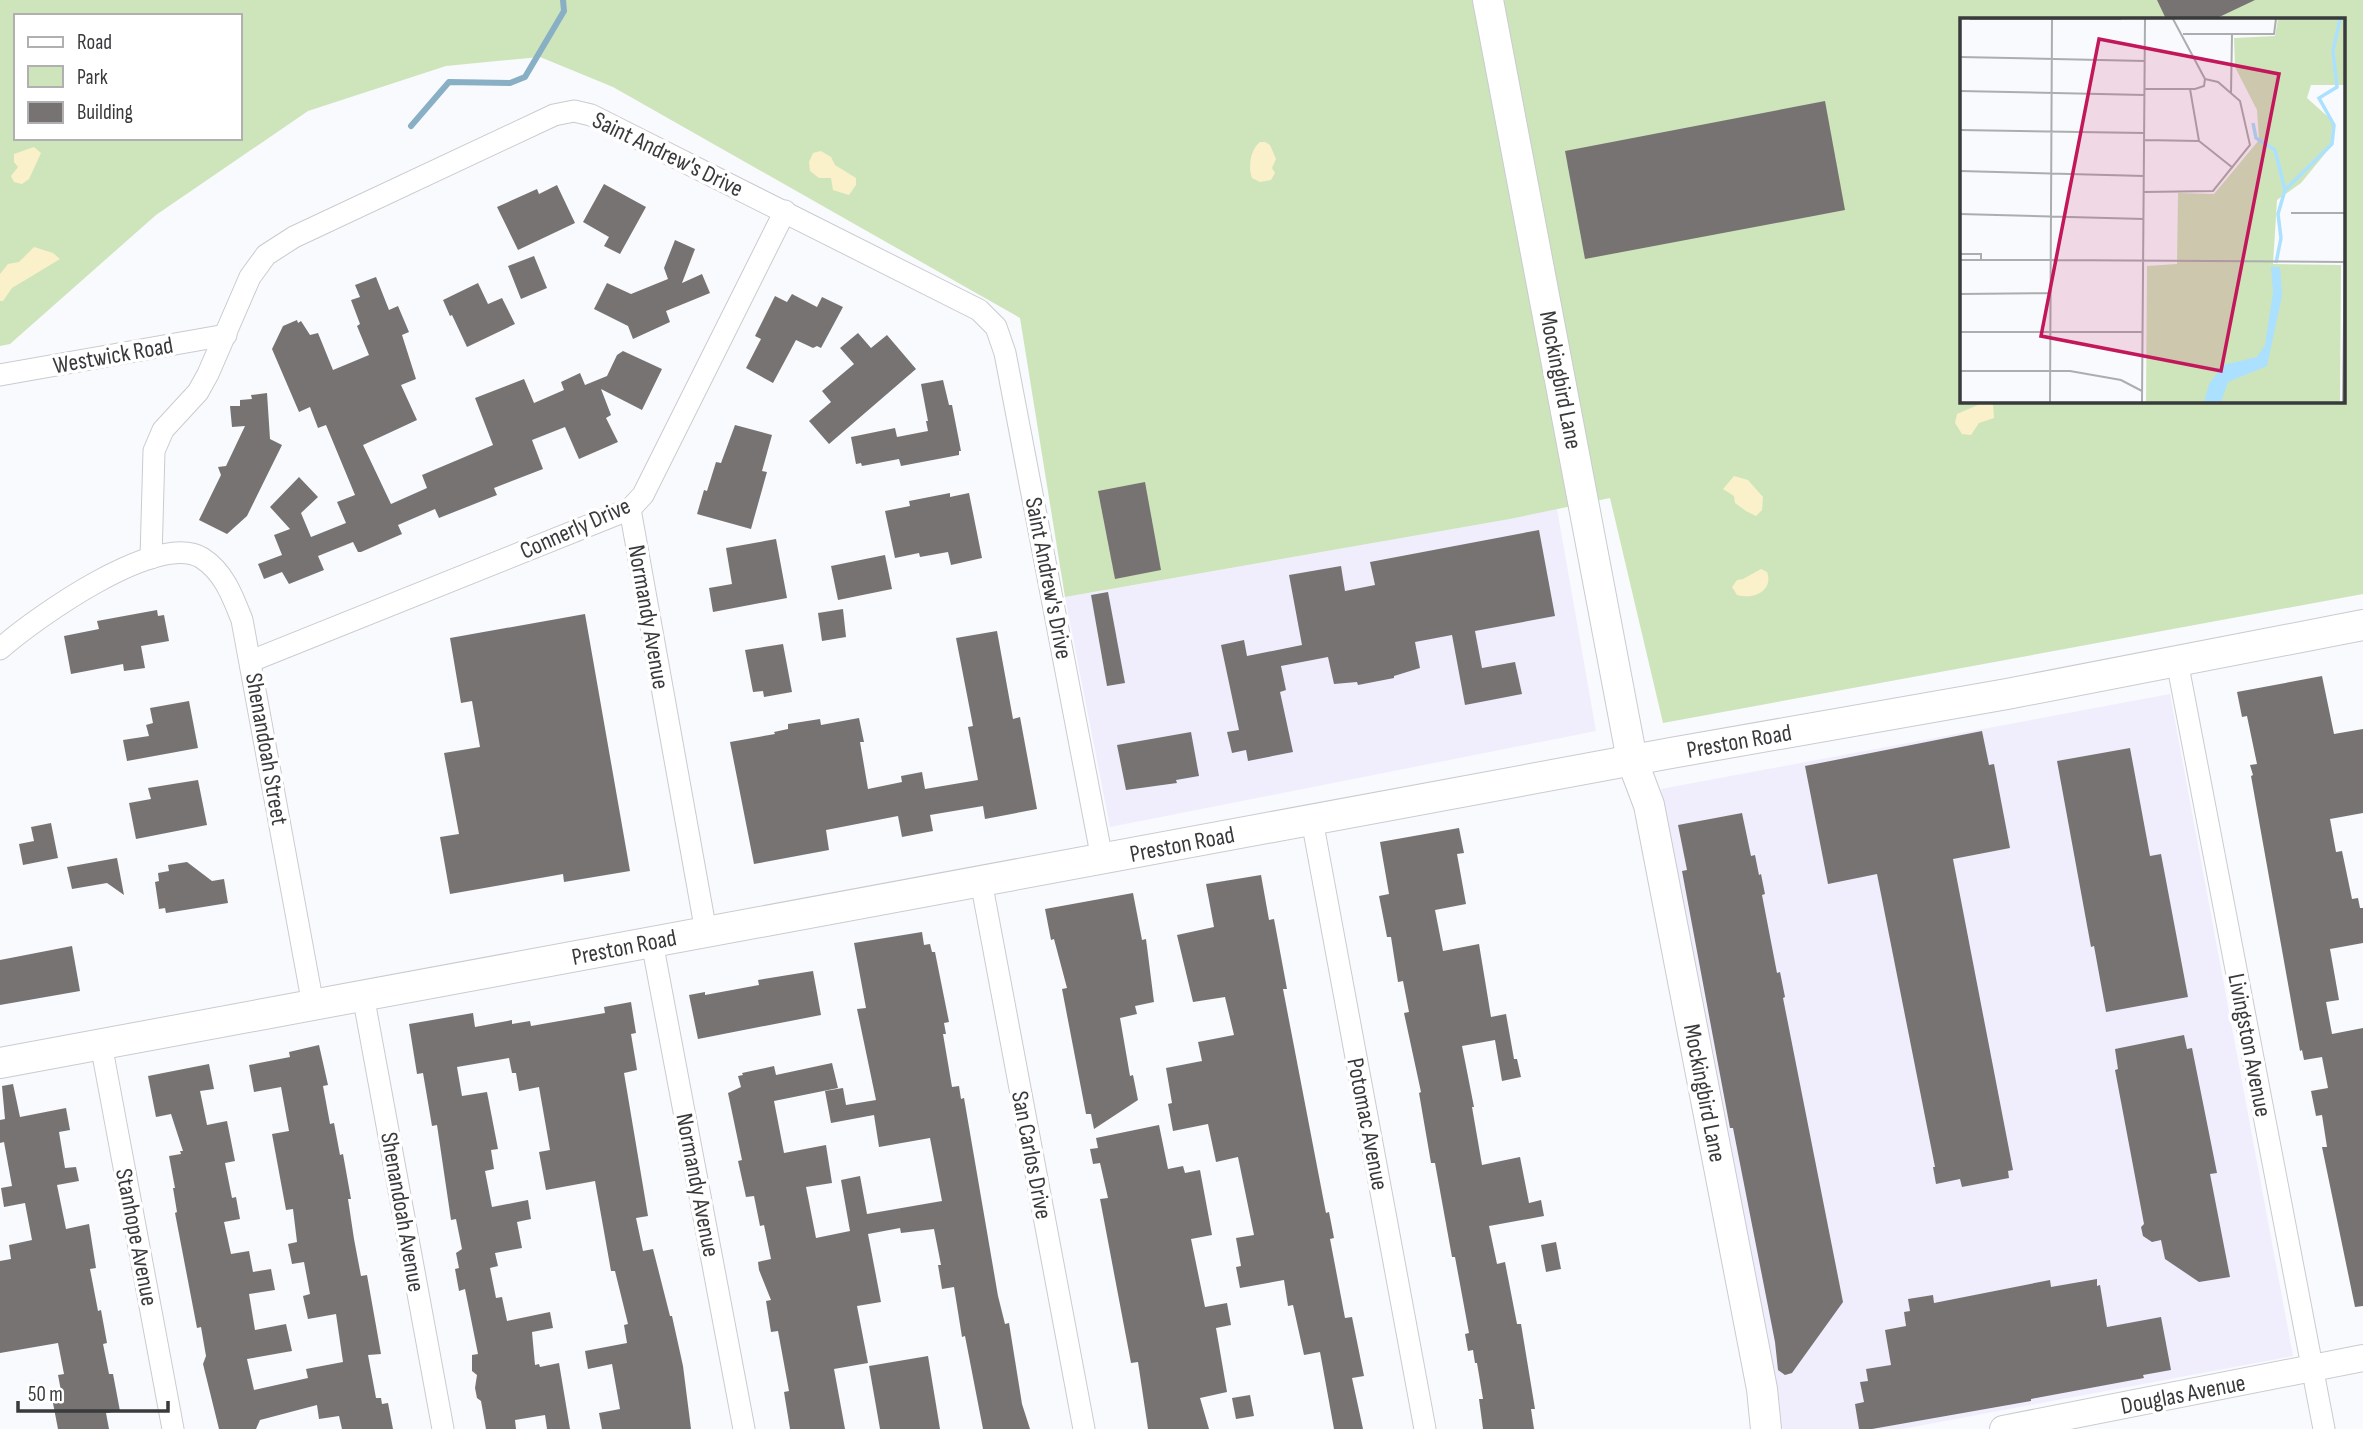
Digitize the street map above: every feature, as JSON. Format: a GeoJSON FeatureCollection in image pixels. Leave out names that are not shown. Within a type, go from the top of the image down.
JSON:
{"type":"FeatureCollection","features":[{"type":"Feature","properties":{"kind":"main road","name":"Mockingbird Lane"},"geometry":{"type":"LineString","coordinates":[[1488,0],[1632,760],[1631,809],[1687,1047],[1754,1429]]}},
{"type":"Feature","properties":{"kind":"main road","name":"Preston Road"},"geometry":{"type":"LineString","coordinates":[[0,1063],[1632,760],[2007,694],[2363,625]]}},
{"type":"Feature","properties":{"kind":"main road","name":"Mockingbird Lane"},"geometry":{"type":"LineString","coordinates":[[1707,1150],[1762,1389],[1766,1429]]}},
{"type":"Feature","properties":{"kind":"street","name":"Saint Andrew's Drive"},"geometry":{"type":"LineString","coordinates":[[151,558],[154,451],[163,430],[198,393],[250,277],[266,255],[294,237],[554,115],[574,111],[591,115],[979,310],[996,327],[1005,353],[1102,859]]}},
{"type":"Feature","properties":{"kind":"street","name":"Connerly Drive"},"geometry":{"type":"LineString","coordinates":[[251,661],[630,509],[643,495],[785,211]]}},
{"type":"Feature","properties":{"kind":"street","name":"Westwick Road"},"geometry":{"type":"LineString","coordinates":[[0,375],[226,335]]}},
{"type":"Feature","properties":{"kind":"street","name":"Normandy Avenue"},"geometry":{"type":"LineString","coordinates":[[630,509],[706,932]]}},
{"type":"Feature","properties":{"kind":"street","name":"Shenandoah Street"},"geometry":{"type":"LineString","coordinates":[[151,558],[180,552],[201,557],[217,571],[231,592],[242,620],[313,1005]]}},
{"type":"Feature","properties":{"kind":"street"},"geometry":{"type":"LineString","coordinates":[[0,649],[55,606],[90,586],[151,558]]}},
{"type":"Feature","properties":{"kind":"street","name":"Livingston Avenue"},"geometry":{"type":"LineString","coordinates":[[2177,661],[2324,1429]]}},
{"type":"Feature","properties":{"kind":"street","name":"Potomac Avenue"},"geometry":{"type":"LineString","coordinates":[[1312,820],[1425,1429]]}},
{"type":"Feature","properties":{"kind":"street","name":"San Carlos Drive"},"geometry":{"type":"LineString","coordinates":[[981,881],[1084,1429]]}},
{"type":"Feature","properties":{"kind":"street","name":"Normandy Avenue"},"geometry":{"type":"LineString","coordinates":[[652,942],[744,1429]]}},
{"type":"Feature","properties":{"kind":"street","name":"Shenandoah Avenue"},"geometry":{"type":"LineString","coordinates":[[363,995],[443,1429]]}},
{"type":"Feature","properties":{"kind":"street","name":"Stanhope Avenue"},"geometry":{"type":"LineString","coordinates":[[101,1044],[173,1429]]}},
{"type":"Feature","properties":{"kind":"street","name":"Douglas Avenue"},"geometry":{"type":"LineString","coordinates":[[2011,1428],[2363,1358]]}},
{"type":"Feature","properties":{"kind":"shaded area"},"geometry":{"type":"Polygon","coordinates":[[[1557,509],[1596,731],[1110,827],[1065,597],[1557,509]]]}},
{"type":"Feature","properties":{"kind":"shaded area"},"geometry":{"type":"Polygon","coordinates":[[[2170,694],[2293,1356],[1902,1429],[1783,1429],[1778,1421],[1661,789],[2170,694]]]}},
{"type":"Feature","properties":{"kind":"green space"},"geometry":{"type":"Polygon","coordinates":[[[0,0],[2363,0],[2363,594],[1663,723],[1610,498],[1510,519],[1065,597],[1020,318],[613,87],[540,57],[446,66],[308,111],[156,215],[10,344],[0,346],[0,0]]]}},
{"type":"Feature","properties":{"kind":"sand"},"geometry":{"type":"Polygon","coordinates":[[[1260,142],[1270,145],[1276,159],[1272,168],[1275,173],[1271,180],[1260,182],[1252,178],[1250,164],[1254,149],[1260,142]]]}},
{"type":"Feature","properties":{"kind":"sand"},"geometry":{"type":"Polygon","coordinates":[[[34,147],[41,153],[29,179],[22,184],[14,182],[11,176],[18,167],[14,162],[14,154],[34,147]]]}},
{"type":"Feature","properties":{"kind":"sand"},"geometry":{"type":"Polygon","coordinates":[[[821,151],[831,157],[835,165],[856,178],[856,185],[849,195],[833,190],[831,178],[819,178],[810,171],[809,162],[813,153],[821,151]]]}},
{"type":"Feature","properties":{"kind":"sand"},"geometry":{"type":"Polygon","coordinates":[[[34,247],[53,253],[60,259],[12,288],[3,301],[0,301],[0,274],[8,264],[19,262],[34,247]]]}},
{"type":"Feature","properties":{"kind":"sand"},"geometry":{"type":"Polygon","coordinates":[[[1985,402],[1993,404],[1994,418],[1979,423],[1971,435],[1962,434],[1955,423],[1957,414],[1985,402]]]}},
{"type":"Feature","properties":{"kind":"sand"},"geometry":{"type":"Polygon","coordinates":[[[1734,476],[1748,480],[1763,497],[1762,510],[1756,516],[1735,503],[1734,496],[1723,489],[1734,476]]]}},
{"type":"Feature","properties":{"kind":"sand"},"geometry":{"type":"Polygon","coordinates":[[[1761,569],[1767,572],[1768,584],[1765,589],[1755,595],[1737,595],[1732,587],[1737,580],[1761,569]]]}},
{"type":"Feature","properties":{"kind":"building"},"geometry":{"type":"Polygon","coordinates":[[[2157,0],[2255,0],[2217,18],[2166,18],[2157,0]]]}},
{"type":"Feature","properties":{"kind":"building"},"geometry":{"type":"Polygon","coordinates":[[[1825,101],[1845,210],[1585,259],[1565,151],[1825,101]]]}},
{"type":"Feature","properties":{"kind":"building"},"geometry":{"type":"Polygon","coordinates":[[[604,184],[646,207],[620,254],[604,246],[609,237],[583,222],[604,184]]]}},
{"type":"Feature","properties":{"kind":"building"},"geometry":{"type":"Polygon","coordinates":[[[557,185],[575,223],[518,250],[497,207],[537,189],[539,194],[557,185]]]}},
{"type":"Feature","properties":{"kind":"building"},"geometry":{"type":"Polygon","coordinates":[[[675,240],[695,249],[682,283],[702,274],[710,293],[666,311],[670,322],[633,339],[628,326],[594,309],[607,283],[631,294],[668,279],[664,268],[675,240]]]}},
{"type":"Feature","properties":{"kind":"building"},"geometry":{"type":"Polygon","coordinates":[[[534,256],[547,288],[521,299],[508,266],[534,256]]]}},
{"type":"Feature","properties":{"kind":"building"},"geometry":{"type":"Polygon","coordinates":[[[376,277],[389,310],[398,306],[409,332],[402,335],[416,379],[401,385],[417,420],[363,445],[391,504],[427,488],[422,475],[493,445],[475,398],[524,379],[534,403],[564,390],[561,382],[580,373],[585,385],[607,376],[617,355],[623,351],[662,369],[642,410],[601,389],[611,415],[606,418],[618,442],[579,459],[565,427],[532,440],[543,469],[494,488],[497,495],[439,518],[435,509],[398,525],[402,534],[361,552],[358,552],[353,542],[318,556],[324,570],[289,584],[282,572],[264,579],[258,564],[282,555],[274,535],[290,529],[270,507],[299,477],[318,497],[301,513],[311,537],[346,523],[337,502],[355,495],[326,425],[318,428],[310,407],[299,412],[272,349],[283,326],[297,320],[298,323],[301,321],[310,335],[318,333],[333,370],[369,355],[357,326],[360,324],[351,300],[360,297],[355,285],[376,277]]]}},
{"type":"Feature","properties":{"kind":"building"},"geometry":{"type":"Polygon","coordinates":[[[478,283],[488,304],[502,298],[515,324],[467,347],[443,300],[478,283]]]}},
{"type":"Feature","properties":{"kind":"building"},"geometry":{"type":"Polygon","coordinates":[[[792,294],[817,307],[822,297],[843,307],[821,348],[813,348],[796,340],[773,383],[746,368],[761,339],[755,336],[775,296],[787,302],[792,294]]]}},
{"type":"Feature","properties":{"kind":"building"},"geometry":{"type":"Polygon","coordinates":[[[858,333],[871,348],[887,335],[916,369],[829,444],[809,421],[831,402],[822,391],[854,364],[840,348],[858,333]]]}},
{"type":"Feature","properties":{"kind":"building"},"geometry":{"type":"Polygon","coordinates":[[[943,380],[949,405],[952,405],[961,451],[959,455],[901,466],[899,459],[862,466],[861,463],[856,464],[851,437],[895,428],[897,437],[928,431],[921,384],[943,380]]]}},
{"type":"Feature","properties":{"kind":"building"},"geometry":{"type":"Polygon","coordinates":[[[267,393],[270,439],[282,445],[247,516],[227,534],[199,520],[221,475],[218,467],[226,466],[245,426],[232,427],[230,406],[240,406],[240,400],[252,399],[251,395],[267,393]]]}},
{"type":"Feature","properties":{"kind":"building"},"geometry":{"type":"Polygon","coordinates":[[[735,425],[772,435],[762,471],[767,472],[751,529],[697,514],[704,490],[707,491],[716,462],[721,463],[735,425]]]}},
{"type":"Feature","properties":{"kind":"building"},"geometry":{"type":"Polygon","coordinates":[[[1145,482],[1161,570],[1115,579],[1098,491],[1145,482]]]}},
{"type":"Feature","properties":{"kind":"building"},"geometry":{"type":"Polygon","coordinates":[[[950,493],[950,497],[969,493],[982,558],[951,565],[948,552],[920,557],[919,553],[895,558],[885,511],[910,506],[909,501],[950,493]]]}},
{"type":"Feature","properties":{"kind":"building"},"geometry":{"type":"Polygon","coordinates":[[[1539,530],[1555,616],[1475,631],[1482,668],[1515,662],[1522,694],[1465,705],[1452,635],[1415,642],[1420,668],[1394,678],[1358,685],[1357,682],[1334,684],[1328,657],[1281,666],[1286,690],[1280,692],[1293,752],[1248,761],[1246,750],[1232,753],[1227,732],[1239,730],[1221,645],[1244,640],[1247,656],[1302,645],[1289,575],[1341,566],[1345,591],[1375,585],[1370,562],[1539,530]]]}},
{"type":"Feature","properties":{"kind":"building"},"geometry":{"type":"Polygon","coordinates":[[[776,539],[787,598],[713,612],[709,588],[732,584],[726,548],[776,539]]]}},
{"type":"Feature","properties":{"kind":"building"},"geometry":{"type":"Polygon","coordinates":[[[885,555],[892,589],[838,600],[831,566],[885,555]]]}},
{"type":"Feature","properties":{"kind":"building"},"geometry":{"type":"Polygon","coordinates":[[[1108,592],[1125,683],[1107,686],[1091,595],[1108,592]]]}},
{"type":"Feature","properties":{"kind":"building"},"geometry":{"type":"Polygon","coordinates":[[[843,609],[846,637],[822,641],[818,613],[843,609]]]}},
{"type":"Feature","properties":{"kind":"building"},"geometry":{"type":"Polygon","coordinates":[[[157,610],[158,616],[164,615],[169,641],[141,646],[145,668],[124,671],[123,664],[71,674],[64,636],[99,629],[97,621],[157,610]]]}},
{"type":"Feature","properties":{"kind":"building"},"geometry":{"type":"Polygon","coordinates":[[[585,614],[630,871],[564,882],[563,874],[450,894],[440,837],[459,834],[444,753],[480,747],[472,701],[461,703],[450,638],[585,614]]]}},
{"type":"Feature","properties":{"kind":"building"},"geometry":{"type":"Polygon","coordinates":[[[997,631],[1013,719],[1020,717],[1037,809],[985,819],[983,806],[930,815],[933,831],[902,837],[898,816],[826,830],[829,850],[754,864],[730,742],[775,734],[774,732],[788,729],[788,724],[820,719],[821,725],[859,718],[868,789],[902,782],[901,776],[922,772],[925,789],[978,780],[968,727],[973,726],[956,638],[997,631]]]}},
{"type":"Feature","properties":{"kind":"building"},"geometry":{"type":"Polygon","coordinates":[[[783,644],[792,692],[764,697],[763,691],[753,692],[745,650],[783,644]]]}},
{"type":"Feature","properties":{"kind":"building"},"geometry":{"type":"Polygon","coordinates":[[[2322,676],[2334,734],[2363,729],[2363,813],[2330,819],[2336,852],[2342,851],[2352,899],[2358,898],[2360,908],[2363,908],[2363,943],[2330,949],[2339,1000],[2326,1002],[2332,1034],[2363,1028],[2363,1306],[2355,1307],[2322,1147],[2327,1147],[2322,1115],[2316,1116],[2311,1091],[2328,1088],[2322,1057],[2304,1060],[2302,1050],[2300,1051],[2251,776],[2250,765],[2257,764],[2247,716],[2242,717],[2237,692],[2322,676]]]}},
{"type":"Feature","properties":{"kind":"building"},"geometry":{"type":"Polygon","coordinates":[[[189,701],[198,748],[127,761],[123,740],[149,736],[146,725],[153,723],[150,708],[189,701]]]}},
{"type":"Feature","properties":{"kind":"building"},"geometry":{"type":"Polygon","coordinates":[[[1982,731],[1989,765],[1994,764],[2010,848],[1953,859],[2013,1170],[2008,1171],[2009,1178],[1962,1187],[1960,1179],[1936,1184],[1935,1167],[1877,874],[1828,884],[1805,766],[1982,731]]]}},
{"type":"Feature","properties":{"kind":"building"},"geometry":{"type":"Polygon","coordinates":[[[1191,732],[1199,776],[1176,780],[1177,783],[1126,790],[1117,745],[1191,732]]]}},
{"type":"Feature","properties":{"kind":"building"},"geometry":{"type":"Polygon","coordinates":[[[2130,748],[2150,856],[2161,854],[2188,997],[2106,1012],[2094,946],[2091,947],[2057,761],[2130,748]]]}},
{"type":"Feature","properties":{"kind":"building"},"geometry":{"type":"Polygon","coordinates":[[[198,780],[207,825],[136,839],[129,803],[151,799],[148,788],[198,780]]]}},
{"type":"Feature","properties":{"kind":"building"},"geometry":{"type":"Polygon","coordinates":[[[1742,813],[1751,856],[1755,855],[1759,875],[1761,874],[1765,894],[1762,895],[1777,973],[1780,972],[1785,997],[1783,998],[1843,1302],[1792,1373],[1785,1375],[1778,1370],[1775,1342],[1733,1128],[1730,1128],[1682,871],[1687,870],[1678,825],[1742,813]]]}},
{"type":"Feature","properties":{"kind":"building"},"geometry":{"type":"Polygon","coordinates":[[[51,823],[58,858],[23,865],[19,844],[34,841],[31,827],[51,823]]]}},
{"type":"Feature","properties":{"kind":"building"},"geometry":{"type":"Polygon","coordinates":[[[1459,828],[1464,853],[1457,854],[1466,904],[1435,910],[1443,951],[1479,944],[1491,1017],[1506,1014],[1514,1059],[1517,1059],[1521,1077],[1502,1081],[1495,1040],[1462,1046],[1482,1165],[1520,1157],[1529,1203],[1541,1200],[1544,1216],[1489,1226],[1497,1264],[1505,1262],[1517,1324],[1521,1324],[1535,1409],[1531,1409],[1534,1429],[1483,1429],[1479,1399],[1483,1399],[1477,1363],[1473,1350],[1468,1351],[1465,1334],[1469,1333],[1455,1257],[1452,1257],[1435,1163],[1431,1163],[1419,1093],[1421,1092],[1404,1013],[1409,1012],[1403,981],[1398,982],[1391,937],[1387,937],[1379,896],[1389,894],[1380,842],[1459,828]]]}},
{"type":"Feature","properties":{"kind":"building"},"geometry":{"type":"Polygon","coordinates":[[[117,858],[124,895],[107,883],[72,889],[67,867],[117,858]]]}},
{"type":"Feature","properties":{"kind":"building"},"geometry":{"type":"Polygon","coordinates":[[[187,862],[212,881],[224,879],[228,903],[166,913],[165,908],[159,909],[155,882],[159,881],[158,873],[169,871],[168,865],[187,862]]]}},
{"type":"Feature","properties":{"kind":"building"},"geometry":{"type":"Polygon","coordinates":[[[1261,875],[1269,920],[1274,919],[1287,989],[1283,989],[1326,1213],[1329,1212],[1334,1238],[1330,1239],[1345,1318],[1352,1317],[1364,1376],[1352,1378],[1363,1429],[1334,1429],[1320,1352],[1304,1355],[1293,1305],[1288,1306],[1284,1280],[1240,1288],[1236,1267],[1241,1266],[1236,1238],[1254,1235],[1238,1157],[1216,1162],[1208,1124],[1173,1131],[1168,1104],[1172,1103],[1166,1068],[1202,1061],[1198,1042],[1234,1035],[1225,997],[1193,1002],[1177,935],[1214,927],[1206,884],[1261,875]]]}},
{"type":"Feature","properties":{"kind":"building"},"geometry":{"type":"Polygon","coordinates":[[[1133,893],[1142,940],[1146,939],[1154,1002],[1135,1006],[1137,1014],[1120,1018],[1130,1076],[1133,1075],[1138,1100],[1094,1129],[1091,1114],[1086,1114],[1062,989],[1067,988],[1054,939],[1051,940],[1045,909],[1133,893]]]}},
{"type":"Feature","properties":{"kind":"building"},"geometry":{"type":"Polygon","coordinates":[[[922,932],[924,945],[930,944],[932,952],[935,952],[949,1022],[944,1023],[946,1034],[943,1034],[952,1087],[959,1086],[961,1099],[964,1098],[998,1296],[1005,1324],[1009,1323],[1022,1404],[1030,1429],[983,1429],[965,1336],[962,1337],[954,1287],[942,1289],[938,1265],[941,1265],[934,1229],[901,1233],[900,1228],[868,1234],[881,1302],[857,1306],[868,1363],[834,1369],[845,1429],[790,1429],[784,1392],[789,1391],[778,1331],[771,1332],[766,1301],[771,1300],[758,1262],[771,1259],[754,1196],[746,1197],[738,1161],[742,1160],[728,1093],[741,1087],[738,1076],[743,1075],[742,1073],[774,1066],[776,1075],[832,1063],[838,1088],[774,1101],[784,1153],[826,1145],[832,1183],[806,1187],[816,1238],[850,1231],[841,1180],[860,1176],[867,1214],[942,1201],[930,1138],[879,1147],[874,1115],[831,1123],[825,1091],[843,1088],[846,1105],[876,1100],[857,1009],[866,1008],[854,943],[922,932]]]}},
{"type":"Feature","properties":{"kind":"building"},"geometry":{"type":"Polygon","coordinates":[[[72,946],[80,991],[0,1005],[0,960],[72,946]]]}},
{"type":"Feature","properties":{"kind":"building"},"geometry":{"type":"Polygon","coordinates":[[[813,971],[821,1015],[698,1039],[689,995],[705,992],[705,995],[759,985],[758,980],[813,971]]]}},
{"type":"Feature","properties":{"kind":"building"},"geometry":{"type":"Polygon","coordinates":[[[631,1002],[636,1033],[631,1034],[637,1070],[624,1073],[648,1216],[636,1218],[643,1251],[653,1249],[672,1316],[683,1366],[691,1429],[602,1429],[599,1413],[620,1409],[612,1364],[588,1369],[585,1351],[627,1343],[624,1325],[628,1324],[615,1271],[611,1271],[595,1181],[546,1190],[539,1152],[550,1150],[539,1087],[519,1091],[516,1073],[512,1073],[509,1058],[457,1067],[462,1096],[487,1092],[498,1149],[491,1150],[494,1169],[485,1171],[492,1207],[528,1200],[531,1219],[517,1222],[522,1248],[495,1253],[498,1266],[490,1268],[496,1298],[502,1297],[507,1321],[550,1312],[553,1328],[532,1332],[535,1365],[539,1364],[540,1367],[559,1363],[570,1429],[547,1429],[545,1415],[515,1420],[516,1429],[486,1429],[481,1401],[477,1398],[475,1388],[477,1375],[472,1371],[472,1355],[478,1354],[465,1289],[459,1291],[455,1269],[459,1268],[456,1253],[462,1249],[456,1219],[451,1220],[437,1125],[432,1126],[423,1073],[417,1074],[409,1024],[473,1013],[475,1027],[512,1020],[512,1024],[530,1021],[531,1026],[605,1013],[604,1007],[631,1002]]]}},
{"type":"Feature","properties":{"kind":"building"},"geometry":{"type":"Polygon","coordinates":[[[2184,1035],[2187,1049],[2192,1048],[2217,1173],[2210,1174],[2230,1277],[2199,1282],[2165,1259],[2161,1240],[2152,1242],[2143,1236],[2141,1227],[2144,1224],[2115,1070],[2118,1069],[2115,1049],[2184,1035]]]}},
{"type":"Feature","properties":{"kind":"building"},"geometry":{"type":"Polygon","coordinates":[[[319,1045],[328,1085],[323,1086],[330,1124],[334,1123],[340,1155],[343,1154],[361,1276],[367,1275],[381,1354],[368,1355],[376,1398],[381,1398],[382,1404],[388,1403],[393,1429],[342,1429],[339,1416],[319,1419],[317,1405],[260,1420],[256,1429],[219,1429],[203,1364],[206,1356],[201,1327],[197,1328],[175,1213],[175,1188],[169,1156],[181,1154],[180,1151],[183,1151],[171,1114],[156,1117],[148,1076],[209,1064],[214,1089],[200,1091],[207,1125],[227,1121],[235,1161],[225,1163],[232,1198],[236,1197],[240,1219],[224,1222],[231,1254],[249,1251],[253,1272],[271,1269],[275,1290],[249,1294],[255,1330],[286,1324],[292,1351],[247,1359],[254,1390],[308,1378],[306,1369],[343,1362],[336,1314],[308,1319],[303,1296],[310,1294],[304,1262],[292,1264],[288,1244],[297,1242],[293,1209],[286,1210],[272,1134],[289,1131],[281,1087],[254,1092],[249,1065],[290,1057],[289,1052],[319,1045]]]}},
{"type":"Feature","properties":{"kind":"building"},"geometry":{"type":"Polygon","coordinates":[[[13,1084],[20,1117],[66,1108],[70,1130],[59,1132],[65,1168],[76,1167],[79,1181],[57,1185],[66,1229],[89,1224],[96,1268],[90,1269],[107,1343],[103,1344],[109,1374],[113,1374],[120,1411],[106,1413],[109,1429],[58,1429],[52,1398],[62,1396],[58,1375],[64,1374],[58,1343],[0,1353],[0,1261],[11,1259],[9,1245],[32,1240],[25,1203],[4,1207],[1,1188],[12,1186],[4,1142],[0,1143],[0,1120],[5,1119],[2,1086],[13,1084]]]}},
{"type":"Feature","properties":{"kind":"building"},"geometry":{"type":"Polygon","coordinates":[[[1159,1125],[1168,1169],[1183,1166],[1185,1173],[1200,1170],[1212,1235],[1191,1239],[1205,1307],[1227,1303],[1231,1325],[1216,1328],[1227,1392],[1200,1398],[1209,1429],[1148,1429],[1138,1362],[1131,1363],[1100,1199],[1108,1198],[1100,1163],[1093,1164],[1090,1149],[1098,1148],[1096,1138],[1159,1125]]]}},
{"type":"Feature","properties":{"kind":"building"},"geometry":{"type":"Polygon","coordinates":[[[1556,1242],[1561,1269],[1546,1272],[1541,1245],[1556,1242]]]}},
{"type":"Feature","properties":{"kind":"building"},"geometry":{"type":"Polygon","coordinates":[[[2097,1279],[2107,1327],[2161,1317],[2171,1370],[2031,1401],[1859,1429],[1855,1404],[1864,1402],[1860,1382],[1868,1381],[1866,1369],[1891,1365],[1885,1330],[1906,1326],[1904,1312],[1910,1311],[1908,1299],[1933,1295],[1934,1303],[2050,1280],[2051,1287],[2097,1279]]]}},
{"type":"Feature","properties":{"kind":"building"},"geometry":{"type":"Polygon","coordinates":[[[928,1356],[940,1429],[880,1429],[869,1366],[928,1356]]]}},
{"type":"Feature","properties":{"kind":"building"},"geometry":{"type":"Polygon","coordinates":[[[1250,1395],[1254,1416],[1236,1419],[1232,1398],[1250,1395]]]}},
{"type":"Feature","properties":{"kind":"waterway"},"geometry":{"type":"LineString","coordinates":[[411,126],[449,82],[510,83],[525,77],[564,11],[563,0]]}}]}
